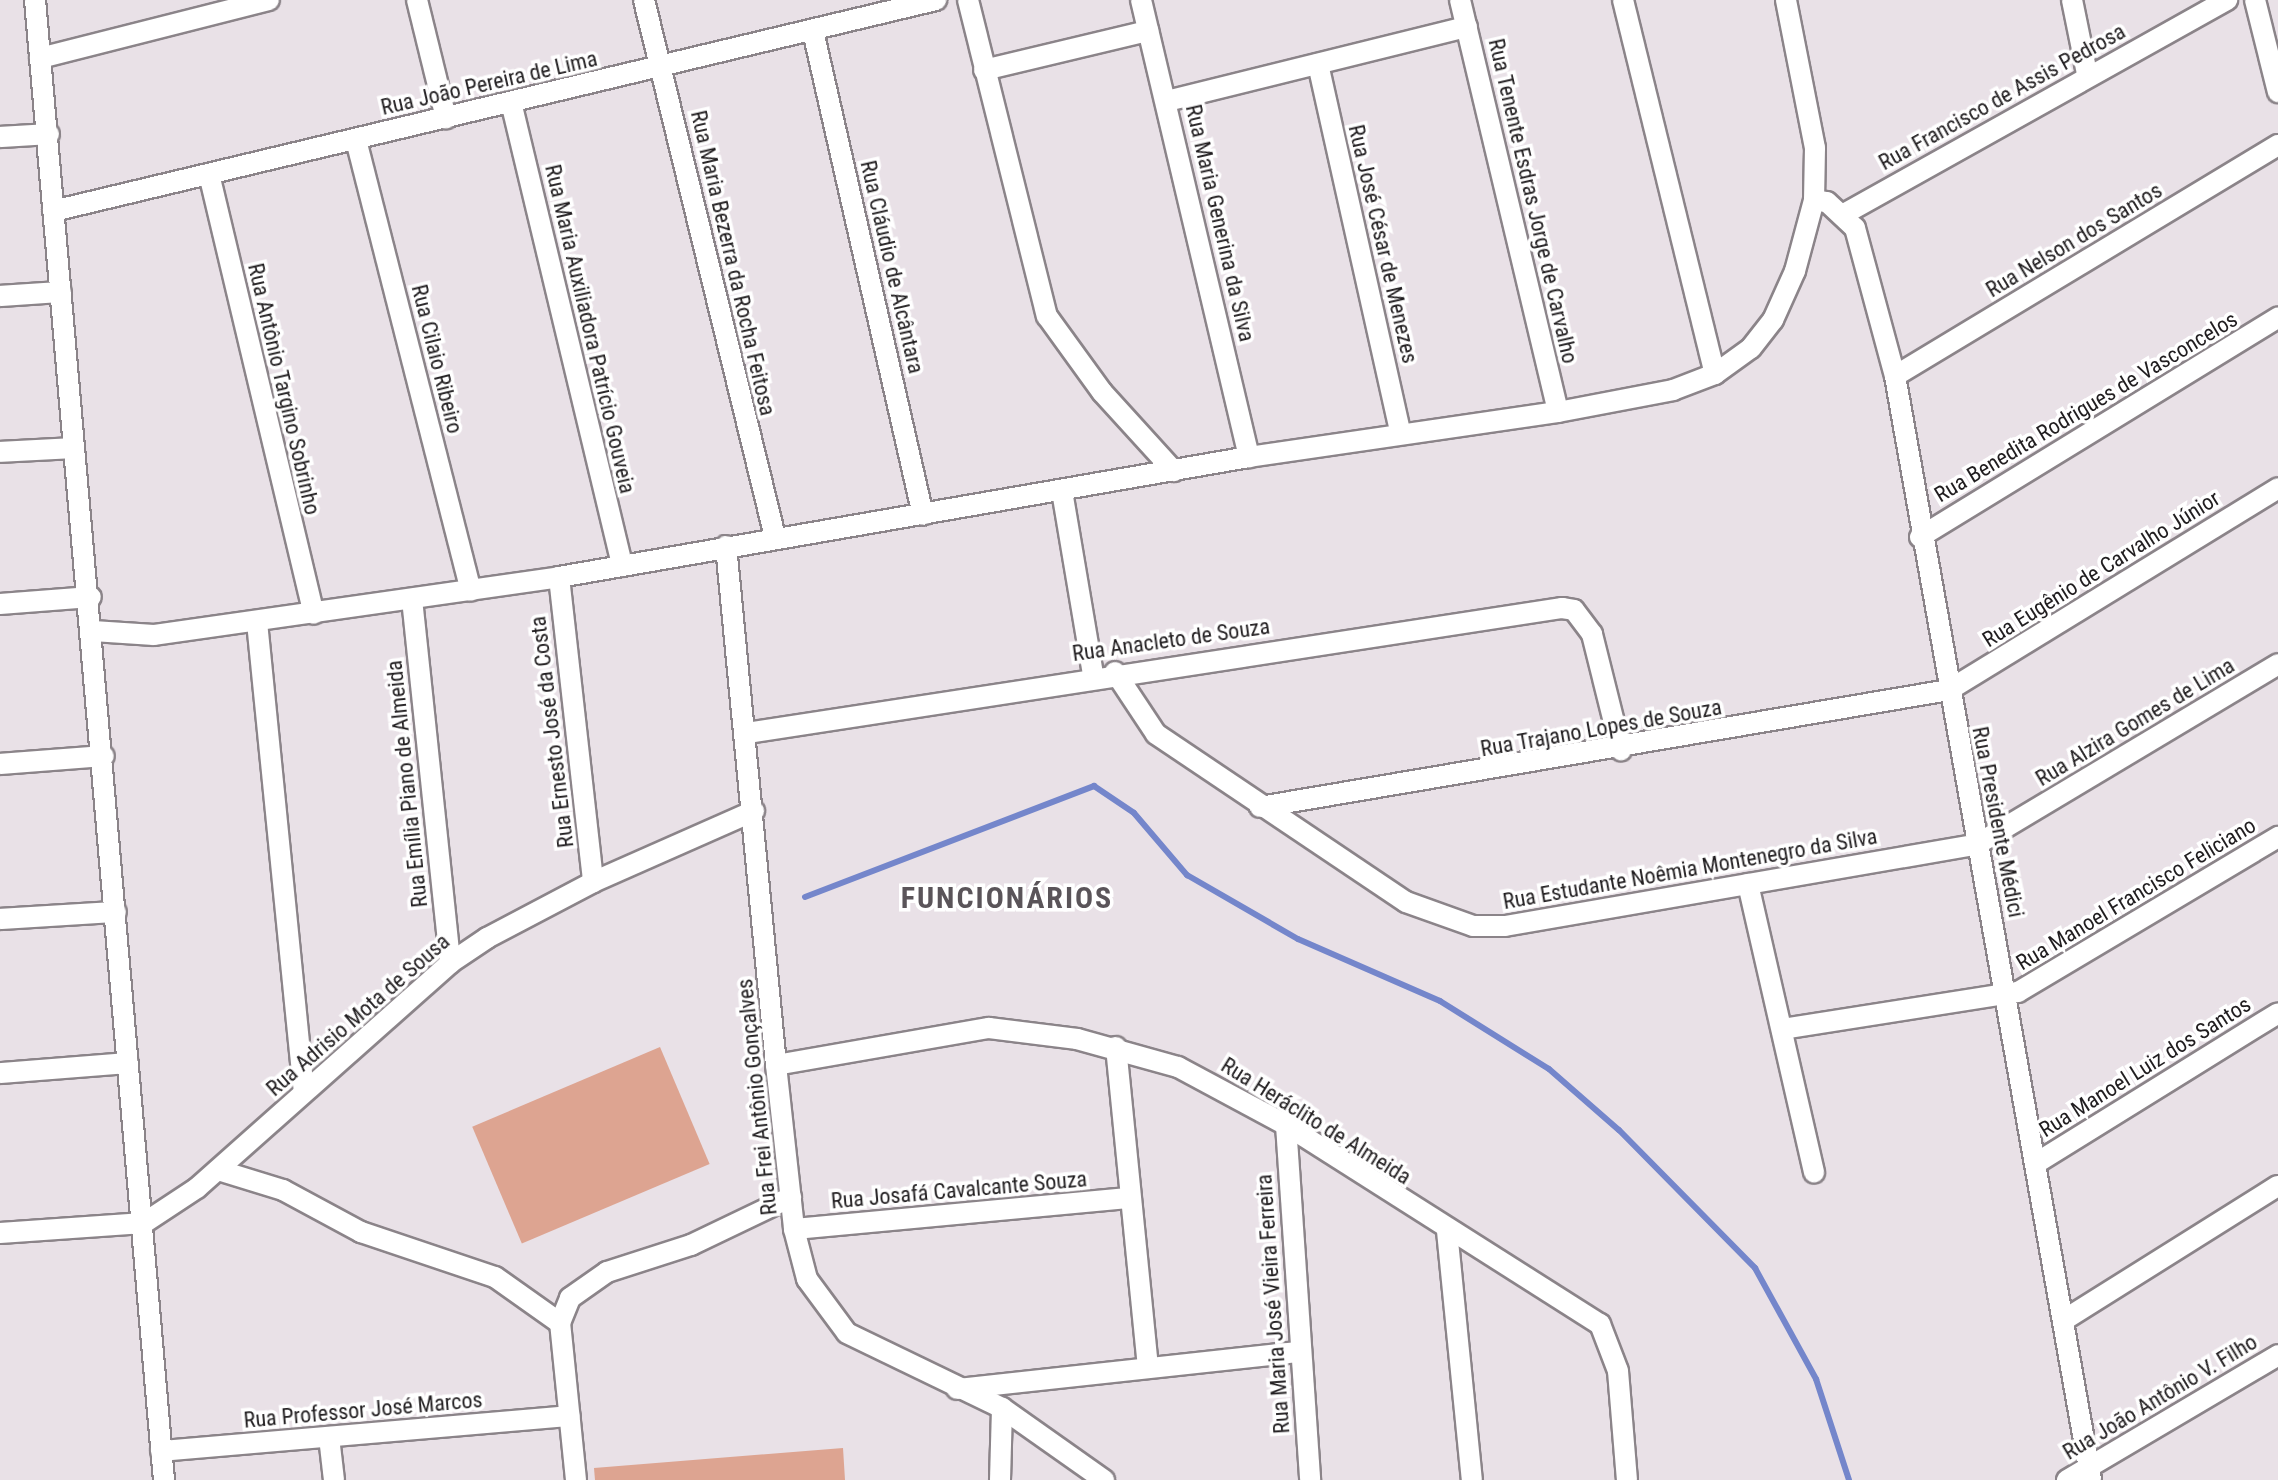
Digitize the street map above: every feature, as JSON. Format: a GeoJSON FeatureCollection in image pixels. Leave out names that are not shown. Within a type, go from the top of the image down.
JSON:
{"type":"FeatureCollection","features":[{"type":"Feature","properties":{"kind":"street"},"geometry":{"type":"LineString","coordinates":[[35,0],[74,448],[91,597],[164,1480]]}},
{"type":"Feature","properties":{"kind":"street"},"geometry":{"type":"LineString","coordinates":[[40,58],[269,0]]}},
{"type":"Feature","properties":{"kind":"street"},"geometry":{"type":"LineString","coordinates":[[417,0],[446,118]]}},
{"type":"Feature","properties":{"kind":"street","name":"Rua Maria Bezerra da Rocha Feitosa"},"geometry":{"type":"LineString","coordinates":[[644,0],[775,537]]}},
{"type":"Feature","properties":{"kind":"street","name":"Rua João Pereira de Lima"},"geometry":{"type":"LineString","coordinates":[[53,211],[936,0]]}},
{"type":"Feature","properties":{"kind":"street"},"geometry":{"type":"LineString","coordinates":[[968,0],[1047,316],[1102,392],[1174,471]]}},
{"type":"Feature","properties":{"kind":"street","name":"Rua Maria Generina da Silva"},"geometry":{"type":"LineString","coordinates":[[1141,0],[1249,457]]}},
{"type":"Feature","properties":{"kind":"street","name":"Rua Tenente Esdras Jorge de Carvalho"},"geometry":{"type":"LineString","coordinates":[[1460,0],[1558,412]]}},
{"type":"Feature","properties":{"kind":"street"},"geometry":{"type":"LineString","coordinates":[[1623,0],[1715,374]]}},
{"type":"Feature","properties":{"kind":"street"},"geometry":{"type":"LineString","coordinates":[[93,631],[154,635],[471,591],[1249,457],[1558,412],[1673,390],[1715,374],[1751,348],[1773,320],[1795,271],[1814,200],[1815,148],[1786,0]]}},
{"type":"Feature","properties":{"kind":"street"},"geometry":{"type":"LineString","coordinates":[[2072,0],[2087,74]]}},
{"type":"Feature","properties":{"kind":"street","name":"Rua Francisco de Assis Pedrosa"},"geometry":{"type":"LineString","coordinates":[[1844,214],[2087,74],[2227,0]]}},
{"type":"Feature","properties":{"kind":"street"},"geometry":{"type":"LineString","coordinates":[[2255,0],[2271,35],[2278,92]]}},
{"type":"Feature","properties":{"kind":"street"},"geometry":{"type":"LineString","coordinates":[[1167,101],[1467,27]]}},
{"type":"Feature","properties":{"kind":"street","name":"Rua Cláudio de Alcântara"},"geometry":{"type":"LineString","coordinates":[[813,31],[923,515]]}},
{"type":"Feature","properties":{"kind":"street"},"geometry":{"type":"LineString","coordinates":[[984,70],[1148,31]]}},
{"type":"Feature","properties":{"kind":"street","name":"Rua José César de Menezes"},"geometry":{"type":"LineString","coordinates":[[1318,64],[1401,434]]}},
{"type":"Feature","properties":{"kind":"street","name":"Rua Maria Auxiliadora Patrício Gouveia"},"geometry":{"type":"LineString","coordinates":[[511,102],[622,566]]}},
{"type":"Feature","properties":{"kind":"street"},"geometry":{"type":"LineString","coordinates":[[0,137],[49,134]]}},
{"type":"Feature","properties":{"kind":"street","name":"Rua Cilaio Ribeiro"},"geometry":{"type":"LineString","coordinates":[[356,140],[471,591]]}},
{"type":"Feature","properties":{"kind":"street","name":"Rua Nelson dos Santos"},"geometry":{"type":"LineString","coordinates":[[1895,376],[2278,145]]}},
{"type":"Feature","properties":{"kind":"street","name":"Rua Antônio Targino Sobrinho"},"geometry":{"type":"LineString","coordinates":[[209,174],[314,614]]}},
{"type":"Feature","properties":{"kind":"street"},"geometry":{"type":"LineString","coordinates":[[1814,200],[1844,214]]}},
{"type":"Feature","properties":{"kind":"street","name":"Rua Presidente Médici"},"geometry":{"type":"LineString","coordinates":[[1844,214],[1865,251],[1895,376],[1920,537],[2038,1162],[2090,1473]]}},
{"type":"Feature","properties":{"kind":"street"},"geometry":{"type":"LineString","coordinates":[[0,296],[61,292]]}},
{"type":"Feature","properties":{"kind":"street","name":"Rua Benedita Rodrigues de Vasconcelos"},"geometry":{"type":"LineString","coordinates":[[1920,537],[2278,318]]}},
{"type":"Feature","properties":{"kind":"street"},"geometry":{"type":"LineString","coordinates":[[0,452],[74,448]]}},
{"type":"Feature","properties":{"kind":"street","name":"Rua Eugênio de Carvalho Júnior"},"geometry":{"type":"LineString","coordinates":[[1949,690],[2278,488]]}},
{"type":"Feature","properties":{"kind":"street"},"geometry":{"type":"LineString","coordinates":[[1062,491],[1093,675]]}},
{"type":"Feature","properties":{"kind":"street","name":"Rua Frei Antônio Gonçalves"},"geometry":{"type":"LineString","coordinates":[[726,546],[794,1229],[807,1279],[837,1323],[955,1389],[1002,1408],[1104,1480]]}},
{"type":"Feature","properties":{"kind":"street","name":"Rua Ernesto José da Costa"},"geometry":{"type":"LineString","coordinates":[[559,577],[593,882]]}},
{"type":"Feature","properties":{"kind":"street"},"geometry":{"type":"LineString","coordinates":[[0,604],[91,597]]}},
{"type":"Feature","properties":{"kind":"street","name":"Rua Emília Piano de Almeida"},"geometry":{"type":"LineString","coordinates":[[412,599],[450,963]]}},
{"type":"Feature","properties":{"kind":"street","name":"Rua Anacleto de Souza"},"geometry":{"type":"LineString","coordinates":[[747,733],[1093,675],[1553,608],[1574,610],[1592,634],[1621,750]]}},
{"type":"Feature","properties":{"kind":"street"},"geometry":{"type":"LineString","coordinates":[[257,622],[304,1092]]}},
{"type":"Feature","properties":{"kind":"street","name":"Rua Alzira Gomes de Lima"},"geometry":{"type":"LineString","coordinates":[[1976,845],[2278,664]]}},
{"type":"Feature","properties":{"kind":"street","name":"Rua Estudante Noêmia Montenegro da Silva"},"geometry":{"type":"LineString","coordinates":[[1115,672],[1156,734],[1260,807],[1406,902],[1473,926],[1505,926],[1976,845]]}},
{"type":"Feature","properties":{"kind":"street","name":"Rua Trajano Lopes de Souza"},"geometry":{"type":"LineString","coordinates":[[1260,807],[1621,750],[1949,690]]}},
{"type":"Feature","properties":{"kind":"street"},"geometry":{"type":"LineString","coordinates":[[0,764],[104,756]]}},
{"type":"Feature","properties":{"kind":"street","name":"Rua Adrisio Mota de Sousa"},"geometry":{"type":"LineString","coordinates":[[144,1223],[218,1170],[450,963],[593,882],[754,811]]}},
{"type":"Feature","properties":{"kind":"street","name":"Rua Manoel Francisco Feliciano"},"geometry":{"type":"LineString","coordinates":[[1782,1029],[2006,996],[2278,837]]}},
{"type":"Feature","properties":{"kind":"street"},"geometry":{"type":"LineString","coordinates":[[1748,884],[1814,1173]]}},
{"type":"Feature","properties":{"kind":"street"},"geometry":{"type":"LineString","coordinates":[[0,919],[116,912]]}},
{"type":"Feature","properties":{"kind":"street","name":"Rua Manoel Luiz dos Santos"},"geometry":{"type":"LineString","coordinates":[[2038,1162],[2278,1013]]}},
{"type":"Feature","properties":{"kind":"street","name":"Rua Heráclito de Almeida"},"geometry":{"type":"LineString","coordinates":[[776,1065],[989,1028],[1116,1047],[1178,1067],[1286,1125],[1447,1231],[1574,1305],[1600,1324],[1614,1351],[1627,1480]]}},
{"type":"Feature","properties":{"kind":"street"},"geometry":{"type":"LineString","coordinates":[[1116,1047],[1148,1367]]}},
{"type":"Feature","properties":{"kind":"street"},"geometry":{"type":"LineString","coordinates":[[0,1073],[128,1063]]}},
{"type":"Feature","properties":{"kind":"street","name":"Rua Maria José Vieira Ferreira"},"geometry":{"type":"LineString","coordinates":[[1286,1125],[1310,1480]]}},
{"type":"Feature","properties":{"kind":"street"},"geometry":{"type":"LineString","coordinates":[[218,1170],[283,1190],[361,1232],[495,1277],[560,1323]]}},
{"type":"Feature","properties":{"kind":"street"},"geometry":{"type":"LineString","coordinates":[[2064,1320],[2278,1186]]}},
{"type":"Feature","properties":{"kind":"street"},"geometry":{"type":"LineString","coordinates":[[576,1480],[560,1323],[570,1298],[607,1272],[691,1245],[791,1197]]}},
{"type":"Feature","properties":{"kind":"street","name":"Rua Josafá Cavalcante Souza"},"geometry":{"type":"LineString","coordinates":[[794,1229],[1129,1198]]}},
{"type":"Feature","properties":{"kind":"street"},"geometry":{"type":"LineString","coordinates":[[0,1233],[144,1223]]}},
{"type":"Feature","properties":{"kind":"street"},"geometry":{"type":"LineString","coordinates":[[1447,1231],[1472,1480]]}},
{"type":"Feature","properties":{"kind":"street"},"geometry":{"type":"LineString","coordinates":[[955,1389],[1299,1352]]}},
{"type":"Feature","properties":{"kind":"street","name":"Rua João Antônio V. Filho"},"geometry":{"type":"LineString","coordinates":[[2067,1480],[2090,1473],[2278,1355]]}},
{"type":"Feature","properties":{"kind":"street"},"geometry":{"type":"LineString","coordinates":[[1000,1480],[1002,1408]]}},
{"type":"Feature","properties":{"kind":"street","name":"Rua Professor José Marcos"},"geometry":{"type":"LineString","coordinates":[[161,1451],[570,1416]]}},
{"type":"Feature","properties":{"kind":"street"},"geometry":{"type":"LineString","coordinates":[[329,1437],[334,1480]]}},
{"type":"Feature","properties":{"kind":"shaded area"},"geometry":{"type":"Polygon","coordinates":[[[660,1047],[710,1164],[522,1244],[472,1127],[660,1047]]]}},
{"type":"Feature","properties":{"kind":"shaded area"},"geometry":{"type":"Polygon","coordinates":[[[843,1448],[845,1480],[595,1480],[594,1468],[843,1448]]]}},
{"type":"Feature","properties":{"kind":"waterway"},"geometry":{"type":"LineString","coordinates":[[805,897],[1094,786],[1134,813],[1187,875],[1298,939],[1440,1001],[1549,1069],[1619,1130],[1755,1268],[1816,1379],[1849,1480]]}},
{"type":"Feature","properties":{"kind":"district","name":"FUNCIONÁRIOS"},"geometry":{"type":"Point","coordinates":[1007,898]}}]}
